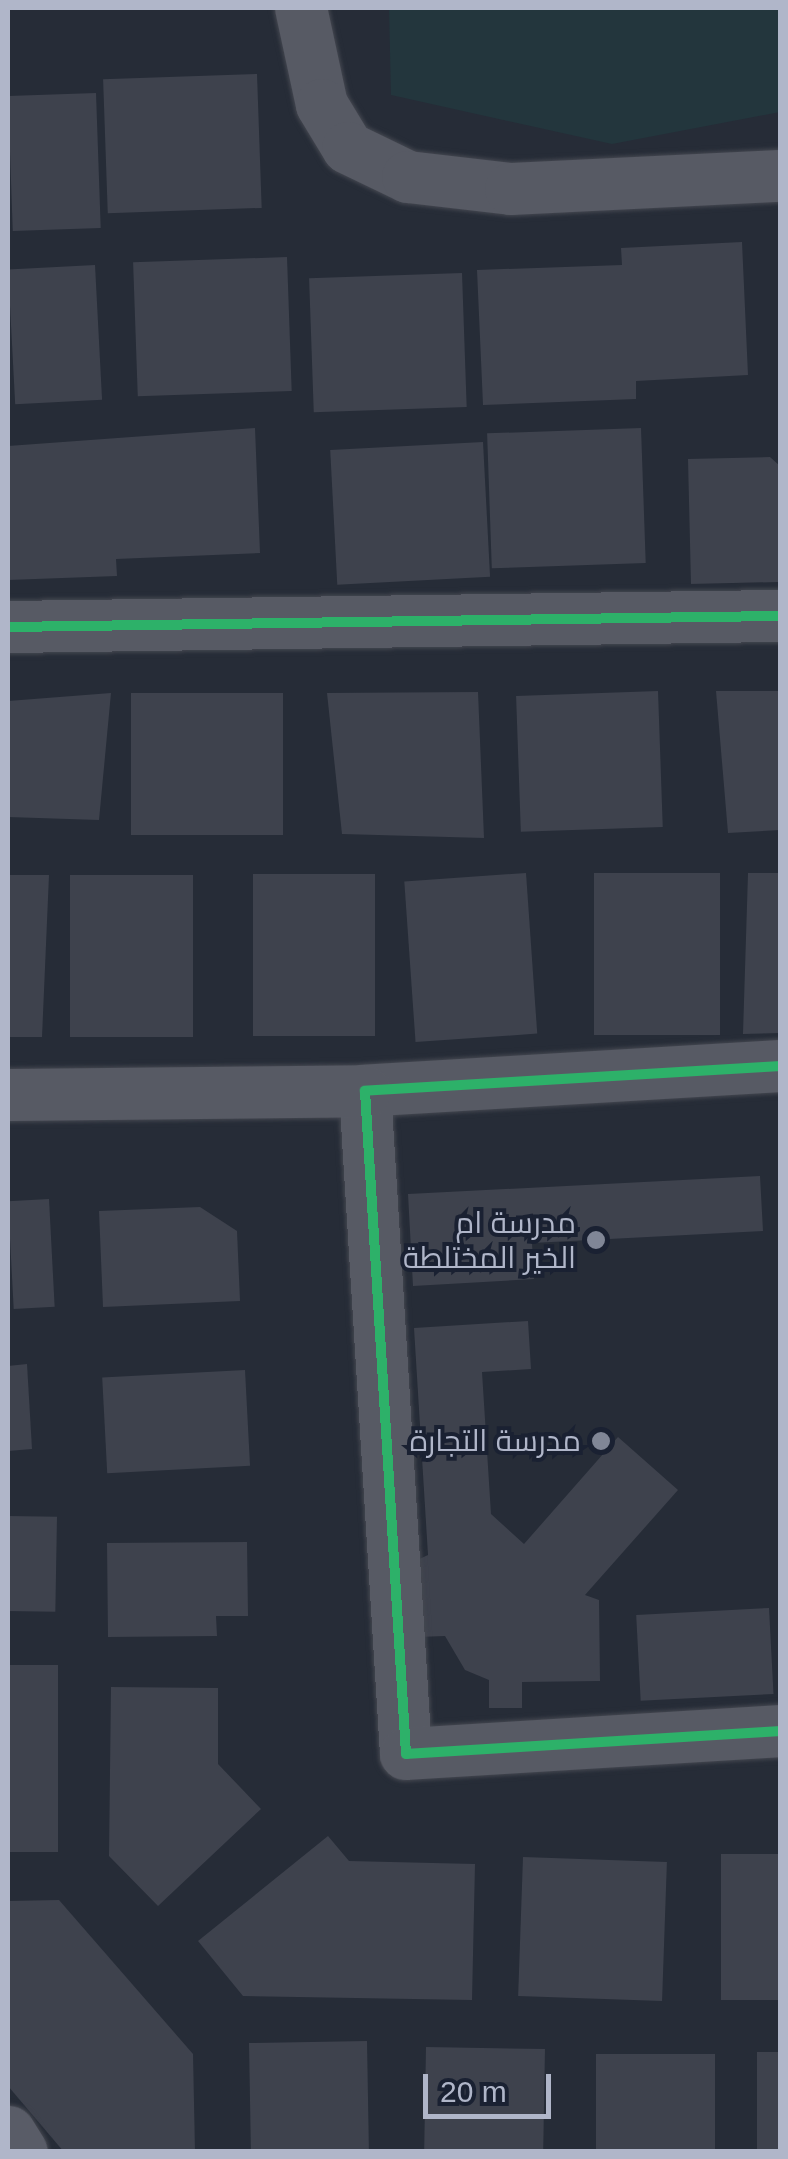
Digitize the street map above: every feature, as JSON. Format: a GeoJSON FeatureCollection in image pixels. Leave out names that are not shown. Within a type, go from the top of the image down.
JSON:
{"type":"FeatureCollection","features":[{"type":"Feature","properties":{"kind":"main road"},"geometry":{"type":"LineString","coordinates":[[8,2132],[20,2152]]}},
{"type":"Feature","properties":{"kind":"street"},"geometry":{"type":"LineString","coordinates":[[301,8],[322,105],[348,148],[408,177],[511,189],[780,176]]}},
{"type":"Feature","properties":{"kind":"street"},"geometry":{"type":"LineString","coordinates":[[8,626],[780,616]]}},
{"type":"Feature","properties":{"kind":"street"},"geometry":{"type":"LineString","coordinates":[[8,1095],[366,1091],[780,1066]]}},
{"type":"Feature","properties":{"kind":"street"},"geometry":{"type":"LineString","coordinates":[[366,1091],[406,1754],[780,1731]]}},
{"type":"Feature","properties":{"kind":"shaded area"},"geometry":{"type":"Polygon","coordinates":[[[389,8],[780,8],[780,112],[612,144],[391,95],[389,8]]]}},
{"type":"Feature","properties":{"kind":"building"},"geometry":{"type":"Polygon","coordinates":[[[257,74],[262,208],[108,213],[103,79],[257,74]]]}},
{"type":"Feature","properties":{"kind":"building"},"geometry":{"type":"Polygon","coordinates":[[[96,93],[101,228],[13,231],[8,96],[96,93]]]}},
{"type":"Feature","properties":{"kind":"building"},"geometry":{"type":"Polygon","coordinates":[[[742,242],[748,375],[636,381],[636,399],[483,405],[477,270],[622,265],[621,248],[742,242]]]}},
{"type":"Feature","properties":{"kind":"building"},"geometry":{"type":"Polygon","coordinates":[[[287,257],[292,391],[138,396],[133,262],[287,257]]]}},
{"type":"Feature","properties":{"kind":"building"},"geometry":{"type":"Polygon","coordinates":[[[95,265],[102,400],[15,404],[8,270],[95,265]]]}},
{"type":"Feature","properties":{"kind":"building"},"geometry":{"type":"Polygon","coordinates":[[[462,273],[467,407],[314,412],[309,278],[462,273]]]}},
{"type":"Feature","properties":{"kind":"building"},"geometry":{"type":"Polygon","coordinates":[[[255,428],[260,553],[116,559],[117,576],[8,580],[8,446],[255,428]]]}},
{"type":"Feature","properties":{"kind":"building"},"geometry":{"type":"Polygon","coordinates":[[[641,428],[646,563],[492,568],[487,433],[641,428]]]}},
{"type":"Feature","properties":{"kind":"building"},"geometry":{"type":"Polygon","coordinates":[[[483,442],[490,577],[337,585],[330,450],[483,442]]]}},
{"type":"Feature","properties":{"kind":"building"},"geometry":{"type":"Polygon","coordinates":[[[770,457],[780,466],[780,582],[691,584],[688,459],[770,457]]]}},
{"type":"Feature","properties":{"kind":"building"},"geometry":{"type":"Polygon","coordinates":[[[658,691],[663,827],[521,832],[516,696],[658,691]]]}},
{"type":"Feature","properties":{"kind":"building"},"geometry":{"type":"Polygon","coordinates":[[[716,691],[780,691],[780,830],[728,833],[716,691]]]}},
{"type":"Feature","properties":{"kind":"building"},"geometry":{"type":"Polygon","coordinates":[[[478,692],[484,838],[342,834],[327,693],[478,692]]]}},
{"type":"Feature","properties":{"kind":"building"},"geometry":{"type":"Polygon","coordinates":[[[111,693],[99,820],[8,817],[8,701],[111,693]]]}},
{"type":"Feature","properties":{"kind":"building"},"geometry":{"type":"Polygon","coordinates":[[[131,693],[283,693],[283,835],[131,835],[131,693]]]}},
{"type":"Feature","properties":{"kind":"building"},"geometry":{"type":"Polygon","coordinates":[[[526,873],[537,1034],[416,1042],[404,882],[526,873]]]}},
{"type":"Feature","properties":{"kind":"building"},"geometry":{"type":"Polygon","coordinates":[[[594,873],[720,873],[720,1035],[594,1035],[594,873]]]}},
{"type":"Feature","properties":{"kind":"building"},"geometry":{"type":"Polygon","coordinates":[[[748,873],[780,873],[780,1033],[743,1034],[748,873]]]}},
{"type":"Feature","properties":{"kind":"building"},"geometry":{"type":"Polygon","coordinates":[[[253,874],[375,874],[375,1036],[253,1036],[253,874]]]}},
{"type":"Feature","properties":{"kind":"building"},"geometry":{"type":"Polygon","coordinates":[[[8,875],[49,875],[42,1037],[8,1037],[8,875]]]}},
{"type":"Feature","properties":{"kind":"building"},"geometry":{"type":"Polygon","coordinates":[[[70,875],[193,875],[193,1037],[70,1037],[70,875]]]}},
{"type":"Feature","properties":{"kind":"building"},"geometry":{"type":"Polygon","coordinates":[[[760,1176],[763,1231],[532,1243],[534,1279],[413,1286],[408,1194],[760,1176]]]}},
{"type":"Feature","properties":{"kind":"building"},"geometry":{"type":"Polygon","coordinates":[[[49,1199],[55,1307],[14,1309],[8,1201],[49,1199]]]}},
{"type":"Feature","properties":{"kind":"building"},"geometry":{"type":"Polygon","coordinates":[[[200,1207],[237,1231],[240,1301],[103,1307],[99,1211],[200,1207]]]}},
{"type":"Feature","properties":{"kind":"building"},"geometry":{"type":"Polygon","coordinates":[[[528,1321],[531,1369],[482,1372],[491,1514],[524,1544],[618,1437],[678,1490],[585,1595],[599,1600],[600,1681],[522,1682],[522,1708],[489,1708],[489,1680],[465,1670],[445,1636],[418,1637],[415,1561],[428,1555],[414,1328],[528,1321]]]}},
{"type":"Feature","properties":{"kind":"building"},"geometry":{"type":"Polygon","coordinates":[[[27,1364],[32,1449],[8,1451],[8,1366],[27,1364]]]}},
{"type":"Feature","properties":{"kind":"building"},"geometry":{"type":"Polygon","coordinates":[[[245,1370],[250,1466],[107,1473],[102,1377],[245,1370]]]}},
{"type":"Feature","properties":{"kind":"building"},"geometry":{"type":"Polygon","coordinates":[[[8,1516],[57,1517],[55,1612],[8,1611],[8,1516]]]}},
{"type":"Feature","properties":{"kind":"building"},"geometry":{"type":"Polygon","coordinates":[[[247,1542],[248,1616],[216,1616],[217,1636],[108,1637],[107,1543],[247,1542]]]}},
{"type":"Feature","properties":{"kind":"building"},"geometry":{"type":"Polygon","coordinates":[[[769,1608],[774,1694],[641,1701],[636,1615],[769,1608]]]}},
{"type":"Feature","properties":{"kind":"building"},"geometry":{"type":"Polygon","coordinates":[[[8,1665],[58,1665],[58,1852],[8,1852],[8,1665]]]}},
{"type":"Feature","properties":{"kind":"building"},"geometry":{"type":"Polygon","coordinates":[[[111,1687],[218,1688],[218,1764],[261,1809],[158,1906],[109,1856],[111,1687]]]}},
{"type":"Feature","properties":{"kind":"building"},"geometry":{"type":"Polygon","coordinates":[[[328,1836],[349,1861],[475,1864],[472,2000],[243,1996],[198,1941],[328,1836]]]}},
{"type":"Feature","properties":{"kind":"building"},"geometry":{"type":"Polygon","coordinates":[[[721,1854],[780,1854],[780,2000],[721,2000],[721,1854]]]}},
{"type":"Feature","properties":{"kind":"building"},"geometry":{"type":"Polygon","coordinates":[[[523,1857],[667,1862],[662,2001],[518,1996],[523,1857]]]}},
{"type":"Feature","properties":{"kind":"building"},"geometry":{"type":"Polygon","coordinates":[[[59,1900],[193,2054],[195,2152],[64,2152],[8,2086],[8,1901],[59,1900]]]}},
{"type":"Feature","properties":{"kind":"building"},"geometry":{"type":"Polygon","coordinates":[[[367,2041],[369,2152],[251,2152],[249,2043],[367,2041]]]}},
{"type":"Feature","properties":{"kind":"building"},"geometry":{"type":"Polygon","coordinates":[[[426,2047],[545,2049],[543,2152],[424,2152],[426,2047]]]}},
{"type":"Feature","properties":{"kind":"building"},"geometry":{"type":"Polygon","coordinates":[[[757,2052],[780,2052],[780,2152],[757,2152],[757,2052]]]}},
{"type":"Feature","properties":{"kind":"building"},"geometry":{"type":"Polygon","coordinates":[[[596,2054],[715,2054],[715,2152],[596,2152],[596,2054]]]}},
{"type":"Feature","properties":{"kind":"cycle path"},"geometry":{"type":"LineString","coordinates":[[8,627],[780,616]]}},
{"type":"Feature","properties":{"kind":"cycle path"},"geometry":{"type":"LineString","coordinates":[[780,1066],[365,1091],[406,1754],[780,1731]]}},
{"type":"Feature","properties":{"kind":"place","name":"مدرسة ام الخير المختلطة"},"geometry":{"type":"Point","coordinates":[596,1240]}},
{"type":"Feature","properties":{"kind":"place","name":"مدرسة التجارة"},"geometry":{"type":"Point","coordinates":[601,1441]}}]}
